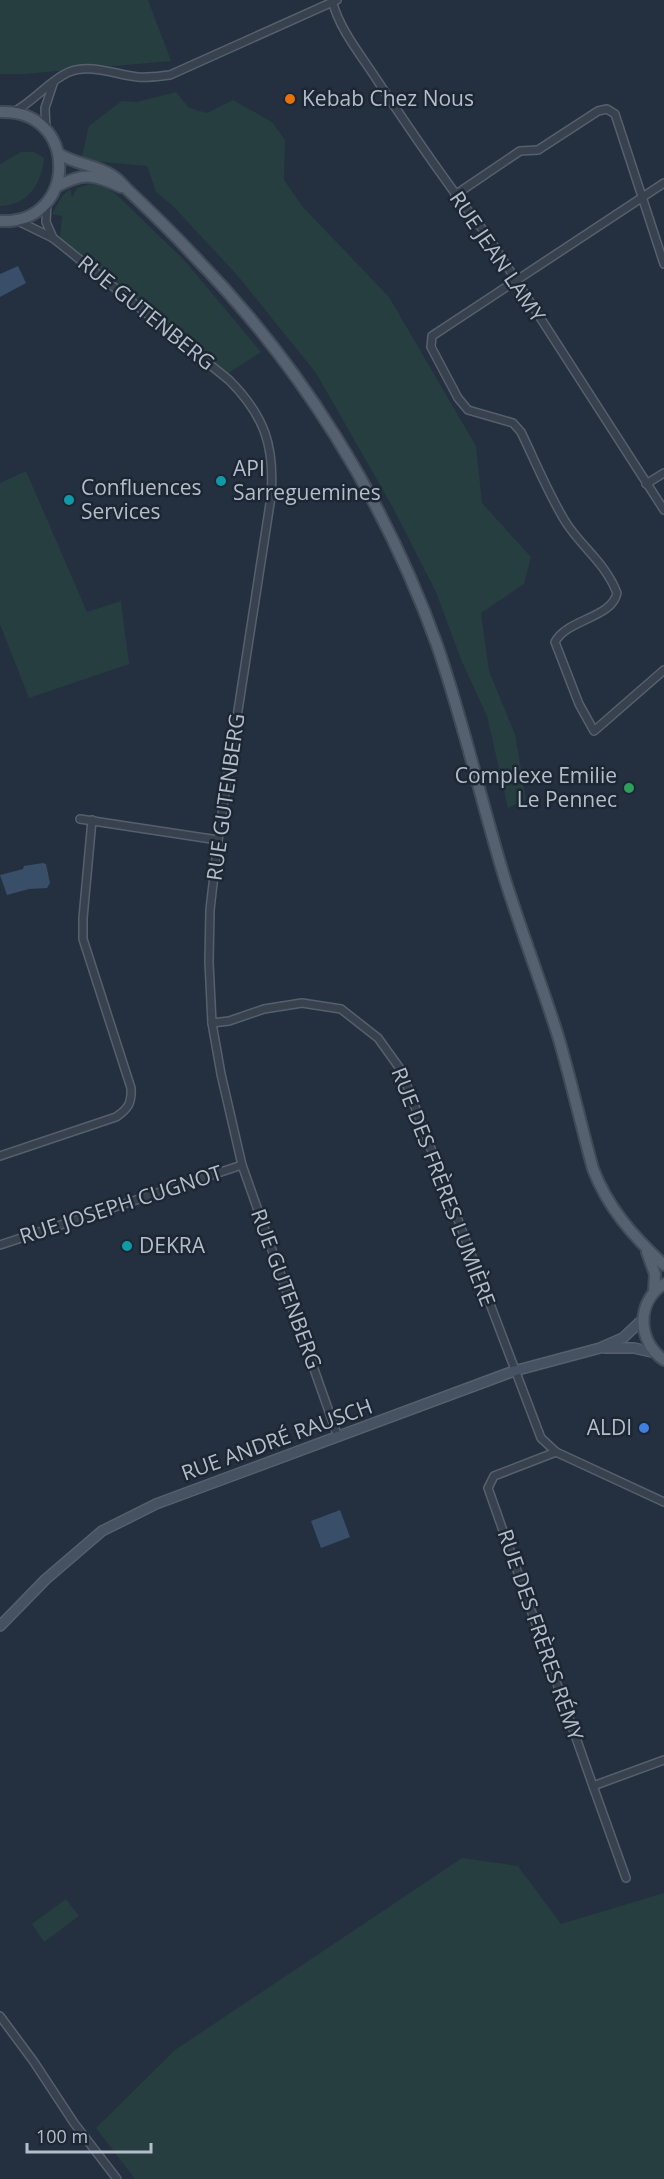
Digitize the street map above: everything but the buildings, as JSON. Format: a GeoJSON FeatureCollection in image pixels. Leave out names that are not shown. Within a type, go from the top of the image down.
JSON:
{"type":"FeatureCollection","features":[{"type":"Feature","properties":{"kind":"main road"},"geometry":{"type":"LineString","coordinates":[[0,112],[13,112],[31,118],[46,129],[59,154],[60,170],[56,187],[47,202],[33,213],[16,220],[0,221]]}},
{"type":"Feature","properties":{"kind":"main road"},"geometry":{"type":"LineString","coordinates":[[59,154],[74,162],[108,172],[117,178],[126,190],[160,220],[209,271],[265,336],[330,428],[386,526],[424,612],[449,682],[504,874],[558,1037],[593,1168],[609,1203],[644,1247],[664,1265]]}},
{"type":"Feature","properties":{"kind":"main road"},"geometry":{"type":"LineString","coordinates":[[56,187],[73,178],[87,176],[104,179],[126,190]]}},
{"type":"Feature","properties":{"kind":"main road"},"geometry":{"type":"LineString","coordinates":[[644,1247],[655,1274],[654,1292]]}},
{"type":"Feature","properties":{"kind":"main road"},"geometry":{"type":"LineString","coordinates":[[660,1357],[646,1337],[643,1319],[648,1300],[664,1284]]}},
{"type":"Feature","properties":{"kind":"street"},"geometry":{"type":"LineString","coordinates":[[13,112],[67,73],[77,69],[140,78],[170,75],[334,1]]}},
{"type":"Feature","properties":{"kind":"street","name":"RUE JEAN LAMY"},"geometry":{"type":"LineString","coordinates":[[334,1],[347,33],[455,195],[487,235],[664,510]]}},
{"type":"Feature","properties":{"kind":"street"},"geometry":{"type":"LineString","coordinates":[[46,129],[45,108],[52,84]]}},
{"type":"Feature","properties":{"kind":"street"},"geometry":{"type":"LineString","coordinates":[[455,195],[520,151],[538,150],[598,111],[607,109],[615,114],[664,264]]}},
{"type":"Feature","properties":{"kind":"street"},"geometry":{"type":"LineString","coordinates":[[664,183],[432,336],[430,347],[458,399],[468,410],[513,423],[521,432],[566,522],[598,560],[613,583],[617,593],[612,605],[561,632],[555,642],[579,704],[594,730],[664,670]]}},
{"type":"Feature","properties":{"kind":"street"},"geometry":{"type":"LineString","coordinates":[[47,202],[46,222],[53,238]]}},
{"type":"Feature","properties":{"kind":"street","name":"RUE GUTENBERG"},"geometry":{"type":"LineString","coordinates":[[16,220],[53,238],[229,380],[251,404],[266,431],[272,463],[271,497],[218,840],[210,910],[209,962],[212,1023],[242,1165],[338,1437]]}},
{"type":"Feature","properties":{"kind":"street"},"geometry":{"type":"LineString","coordinates":[[646,484],[664,473]]}},
{"type":"Feature","properties":{"kind":"street"},"geometry":{"type":"LineString","coordinates":[[80,819],[218,840]]}},
{"type":"Feature","properties":{"kind":"street"},"geometry":{"type":"LineString","coordinates":[[0,1156],[116,1117],[127,1110],[132,1098],[131,1088],[83,939],[92,820]]}},
{"type":"Feature","properties":{"kind":"street","name":"RUE DES FRÈRES LUMIÈRE"},"geometry":{"type":"LineString","coordinates":[[212,1023],[264,1009],[302,1003],[340,1009],[378,1038],[400,1070],[514,1371]]}},
{"type":"Feature","properties":{"kind":"street","name":"RUE JOSEPH CUGNOT"},"geometry":{"type":"LineString","coordinates":[[0,1245],[242,1165]]}},
{"type":"Feature","properties":{"kind":"street","name":"RUE ANDRÉ RAUSCH"},"geometry":{"type":"LineString","coordinates":[[0,1626],[46,1579],[102,1531],[156,1503],[514,1371],[600,1348],[623,1338],[643,1319]]}},
{"type":"Feature","properties":{"kind":"street","name":"RUE ANDRÉ RAUSCH"},"geometry":{"type":"LineString","coordinates":[[600,1348],[623,1347],[660,1357]]}},
{"type":"Feature","properties":{"kind":"street"},"geometry":{"type":"LineString","coordinates":[[514,1371],[541,1438],[556,1452],[664,1502]]}},
{"type":"Feature","properties":{"kind":"street","name":"RUE DES FRÈRES RÉMY"},"geometry":{"type":"LineString","coordinates":[[556,1452],[494,1476],[488,1488],[626,1878]]}},
{"type":"Feature","properties":{"kind":"street"},"geometry":{"type":"LineString","coordinates":[[593,1786],[664,1760]]}},
{"type":"Feature","properties":{"kind":"street"},"geometry":{"type":"LineString","coordinates":[[0,2016],[68,2114],[117,2179]]}},
{"type":"Feature","properties":{"kind":"green space"},"geometry":{"type":"Polygon","coordinates":[[[0,0],[148,0],[171,61],[24,74],[0,74],[0,0]]]}},
{"type":"Feature","properties":{"kind":"green space"},"geometry":{"type":"Polygon","coordinates":[[[176,92],[189,108],[207,113],[233,100],[272,122],[285,140],[284,180],[303,207],[389,297],[476,446],[482,503],[531,557],[524,584],[481,613],[489,671],[515,734],[526,799],[508,808],[487,716],[462,662],[436,592],[392,506],[316,373],[238,276],[173,206],[156,192],[147,166],[81,160],[89,126],[115,106],[122,101],[137,102],[176,92]]]}},
{"type":"Feature","properties":{"kind":"green space"},"geometry":{"type":"Polygon","coordinates":[[[21,152],[34,152],[44,158],[40,176],[25,197],[10,205],[0,206],[0,164],[21,152]]]}},
{"type":"Feature","properties":{"kind":"green space"},"geometry":{"type":"Polygon","coordinates":[[[90,184],[102,185],[116,194],[185,261],[261,352],[227,374],[66,245],[60,237],[62,216],[52,214],[62,196],[70,189],[72,197],[77,188],[90,184]]]}},
{"type":"Feature","properties":{"kind":"green space"},"geometry":{"type":"Polygon","coordinates":[[[26,471],[87,612],[121,601],[129,664],[29,698],[0,624],[0,483],[26,471]]]}},
{"type":"Feature","properties":{"kind":"green space"},"geometry":{"type":"Polygon","coordinates":[[[462,1858],[518,1866],[561,1924],[664,1893],[664,2179],[135,2179],[96,2128],[175,2050],[462,1858]]]}},
{"type":"Feature","properties":{"kind":"green space"},"geometry":{"type":"Polygon","coordinates":[[[66,1899],[79,1916],[44,1942],[32,1924],[66,1899]]]}},
{"type":"Feature","properties":{"kind":"water"},"geometry":{"type":"Polygon","coordinates":[[[18,266],[26,283],[0,297],[0,274],[18,266]]]}},
{"type":"Feature","properties":{"kind":"water"},"geometry":{"type":"Polygon","coordinates":[[[46,864],[50,883],[47,888],[29,889],[7,895],[0,875],[23,869],[24,866],[46,864]]]}},
{"type":"Feature","properties":{"kind":"water"},"geometry":{"type":"Polygon","coordinates":[[[340,1510],[350,1537],[321,1548],[311,1521],[340,1510]]]}},
{"type":"Feature","properties":{"kind":"place","name":"Kebab Chez Nous"},"geometry":{"type":"Point","coordinates":[290,99]}},
{"type":"Feature","properties":{"kind":"place","name":"API Sarreguemines"},"geometry":{"type":"Point","coordinates":[221,481]}},
{"type":"Feature","properties":{"kind":"place","name":"Confluences Services"},"geometry":{"type":"Point","coordinates":[69,500]}},
{"type":"Feature","properties":{"kind":"place","name":"Complexe Emilie Le Pennec"},"geometry":{"type":"Point","coordinates":[629,788]}},
{"type":"Feature","properties":{"kind":"place","name":"DEKRA"},"geometry":{"type":"Point","coordinates":[127,1246]}},
{"type":"Feature","properties":{"kind":"place","name":"ALDI"},"geometry":{"type":"Point","coordinates":[644,1428]}}]}
